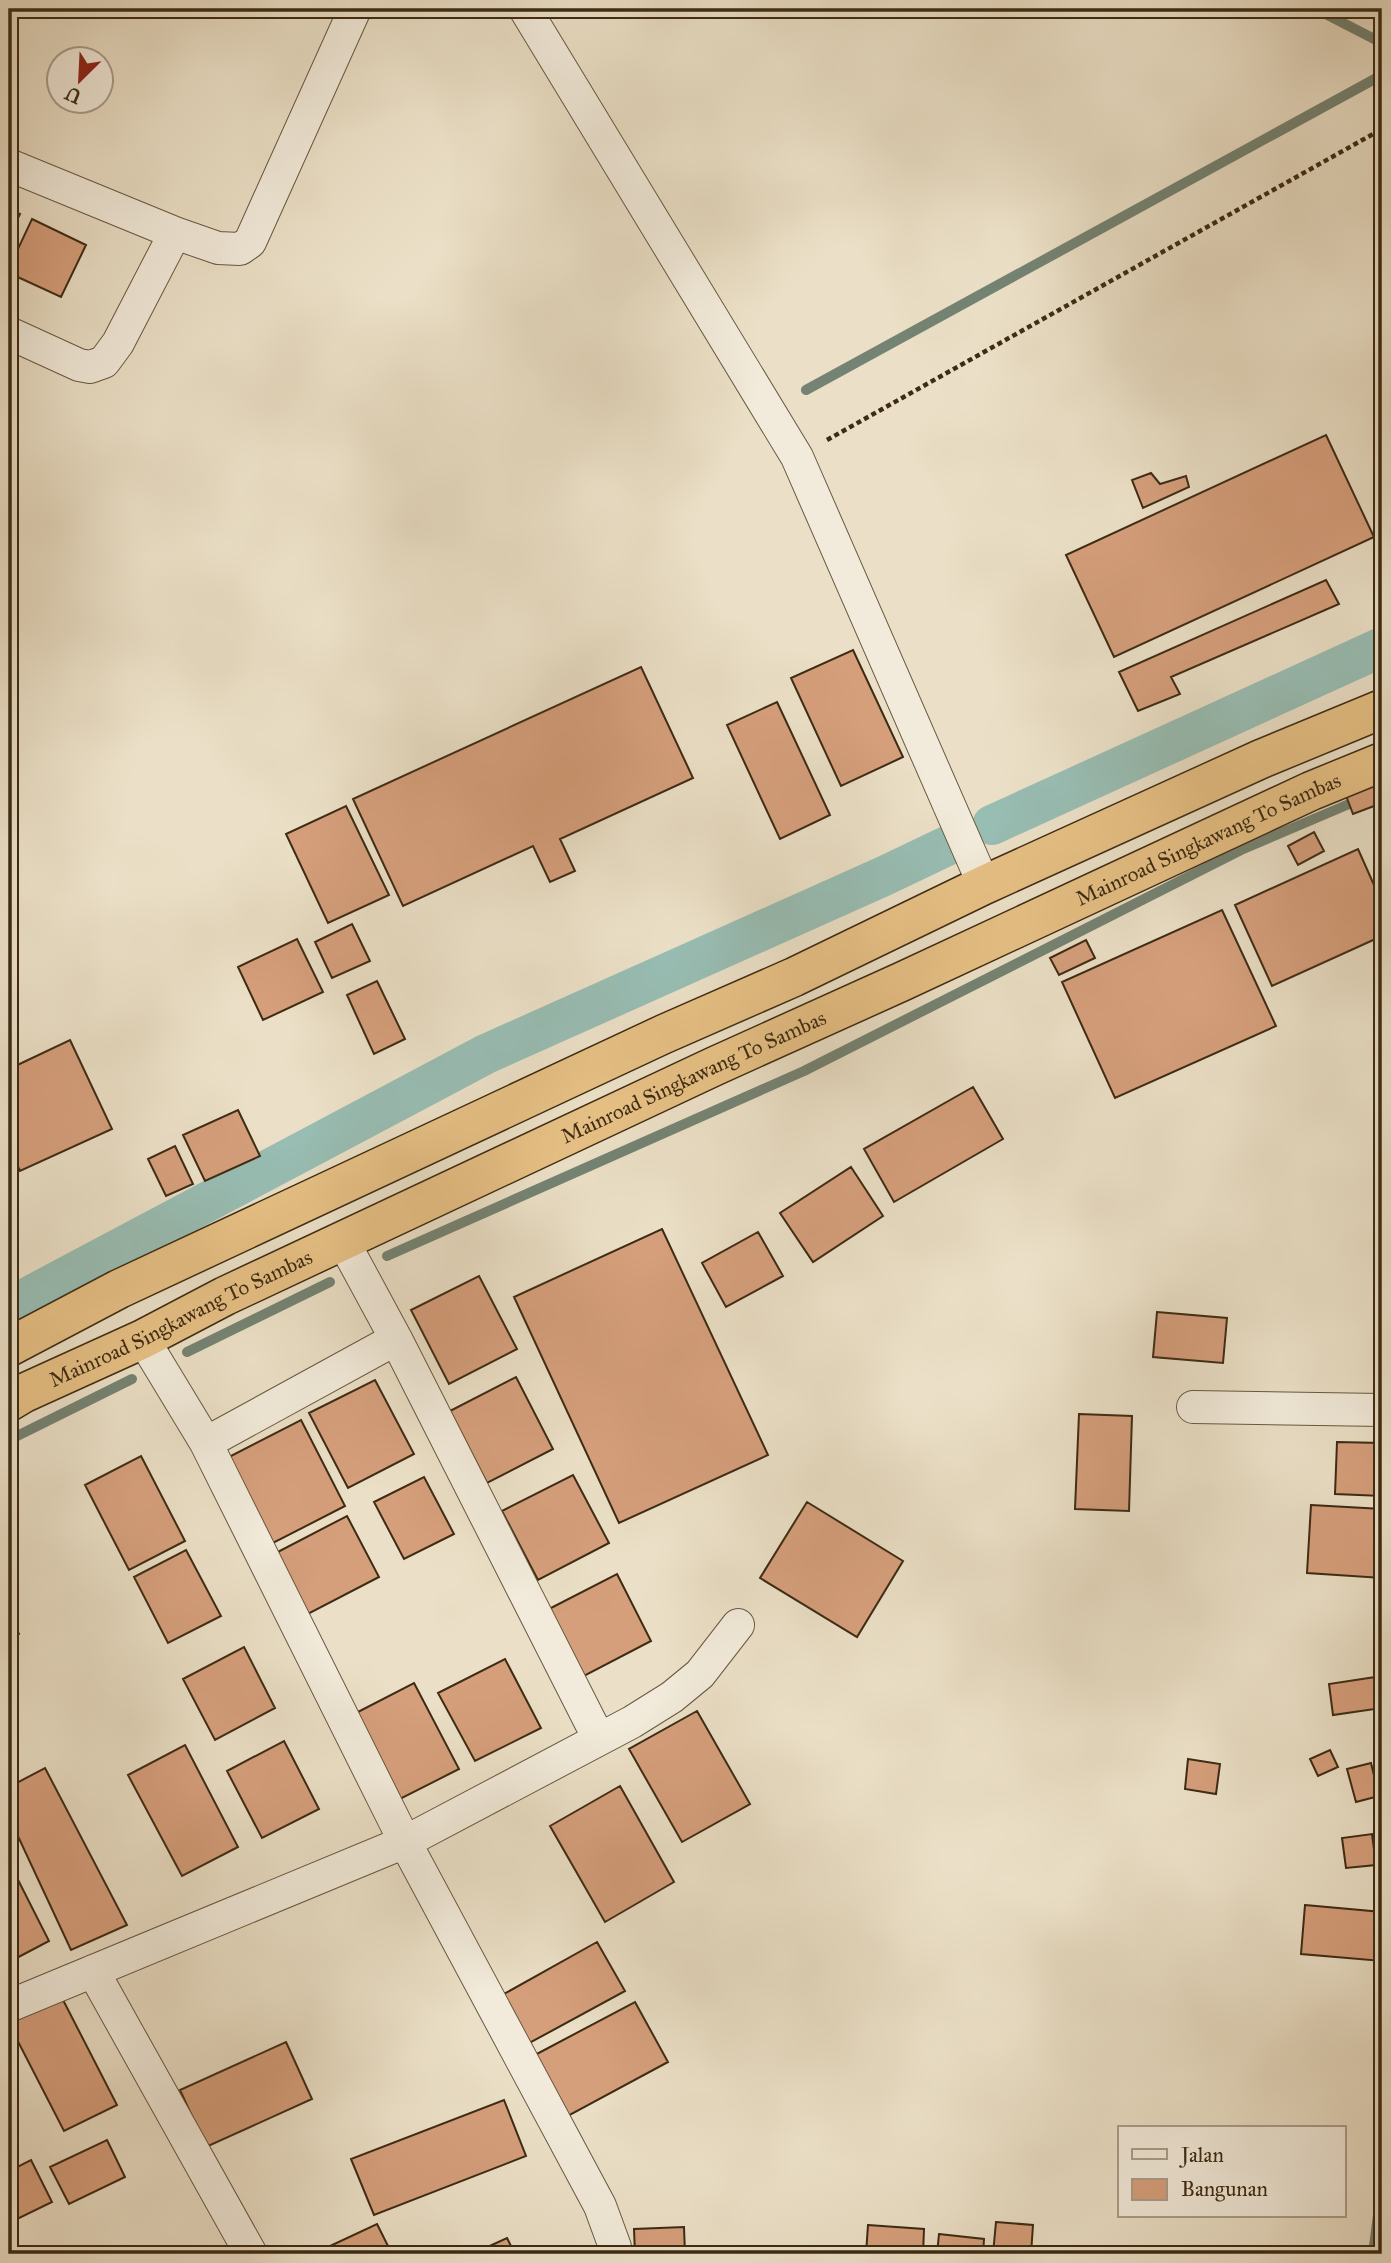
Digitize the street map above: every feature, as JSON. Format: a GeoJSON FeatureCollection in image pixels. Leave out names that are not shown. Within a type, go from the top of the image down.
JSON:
{"type":"FeatureCollection","features":[{"type":"Feature","properties":{"kind":"highway"},"geometry":{"type":"LineString","coordinates":[[9,1347],[119,1289],[651,1040],[794,977],[984,885],[1261,759],[1382,709]]}},
{"type":"Feature","properties":{"kind":"highway","name":"Mainroad Singkawang To Sambas"},"geometry":{"type":"LineString","coordinates":[[9,1402],[143,1339],[225,1296],[690,1077],[812,1023],[1224,830],[1382,762]]}},
{"type":"Feature","properties":{"kind":"highway"},"geometry":{"type":"LineString","coordinates":[[794,977],[812,1023]]}},
{"type":"Feature","properties":{"kind":"street"},"geometry":{"type":"LineString","coordinates":[[9,165],[175,233],[218,248],[240,249],[250,242],[355,9]]}},
{"type":"Feature","properties":{"kind":"street"},"geometry":{"type":"LineString","coordinates":[[525,9],[797,457],[984,885]]}},
{"type":"Feature","properties":{"kind":"street"},"geometry":{"type":"LineString","coordinates":[[9,333],[79,365],[90,367],[104,362],[118,343],[175,233]]}},
{"type":"Feature","properties":{"kind":"street"},"geometry":{"type":"LineString","coordinates":[[344,1241],[599,1739]]}},
{"type":"Feature","properties":{"kind":"street"},"geometry":{"type":"LineString","coordinates":[[143,1339],[206,1443],[405,1842],[600,2206],[615,2254]]}},
{"type":"Feature","properties":{"kind":"street"},"geometry":{"type":"LineString","coordinates":[[206,1443],[396,1339]]}},
{"type":"Feature","properties":{"kind":"street"},"geometry":{"type":"LineString","coordinates":[[1193,1407],[1382,1410]]}},
{"type":"Feature","properties":{"kind":"street"},"geometry":{"type":"LineString","coordinates":[[9,2006],[405,1842],[632,1722],[672,1697],[700,1674],[738,1625]]}},
{"type":"Feature","properties":{"kind":"street"},"geometry":{"type":"LineString","coordinates":[[93,1971],[251,2254]]}},
{"type":"Feature","properties":{"kind":"path"},"geometry":{"type":"LineString","coordinates":[[797,457],[1382,129]]}},
{"type":"Feature","properties":{"kind":"building"},"geometry":{"type":"Polygon","coordinates":[[[9,209],[20,214],[9,237],[9,209]]]}},
{"type":"Feature","properties":{"kind":"building"},"geometry":{"type":"Polygon","coordinates":[[[32,219],[86,245],[61,297],[9,273],[32,219]]]}},
{"type":"Feature","properties":{"kind":"building"},"geometry":{"type":"Polygon","coordinates":[[[1326,435],[1374,537],[1114,657],[1066,555],[1326,435]]]}},
{"type":"Feature","properties":{"kind":"building"},"geometry":{"type":"Polygon","coordinates":[[[1151,473],[1160,484],[1186,476],[1189,487],[1143,508],[1132,480],[1151,473]]]}},
{"type":"Feature","properties":{"kind":"building"},"geometry":{"type":"Polygon","coordinates":[[[1326,580],[1339,604],[1171,677],[1180,694],[1138,711],[1119,672],[1326,580]]]}},
{"type":"Feature","properties":{"kind":"building"},"geometry":{"type":"Polygon","coordinates":[[[853,650],[903,757],[841,786],[791,678],[853,650]]]}},
{"type":"Feature","properties":{"kind":"building"},"geometry":{"type":"Polygon","coordinates":[[[641,667],[693,778],[560,839],[575,871],[550,882],[533,846],[403,906],[353,799],[641,667]]]}},
{"type":"Feature","properties":{"kind":"building"},"geometry":{"type":"Polygon","coordinates":[[[777,702],[830,815],[780,839],[727,725],[777,702]]]}},
{"type":"Feature","properties":{"kind":"building"},"geometry":{"type":"Polygon","coordinates":[[[1382,770],[1382,803],[1353,814],[1342,785],[1382,770]]]}},
{"type":"Feature","properties":{"kind":"building"},"geometry":{"type":"Polygon","coordinates":[[[346,806],[389,895],[328,923],[286,834],[346,806]]]}},
{"type":"Feature","properties":{"kind":"building"},"geometry":{"type":"Polygon","coordinates":[[[1382,814],[1382,834],[1376,817],[1382,814]]]}},
{"type":"Feature","properties":{"kind":"building"},"geometry":{"type":"Polygon","coordinates":[[[1314,832],[1324,851],[1298,865],[1288,846],[1314,832]]]}},
{"type":"Feature","properties":{"kind":"building"},"geometry":{"type":"Polygon","coordinates":[[[1358,849],[1382,903],[1382,936],[1272,986],[1235,905],[1358,849]]]}},
{"type":"Feature","properties":{"kind":"building"},"geometry":{"type":"Polygon","coordinates":[[[1222,910],[1276,1026],[1115,1098],[1062,982],[1222,910]]]}},
{"type":"Feature","properties":{"kind":"building"},"geometry":{"type":"Polygon","coordinates":[[[352,924],[370,961],[332,978],[315,942],[352,924]]]}},
{"type":"Feature","properties":{"kind":"building"},"geometry":{"type":"Polygon","coordinates":[[[297,939],[323,992],[263,1020],[238,967],[297,939]]]}},
{"type":"Feature","properties":{"kind":"building"},"geometry":{"type":"Polygon","coordinates":[[[1086,940],[1095,958],[1059,975],[1050,958],[1086,940]]]}},
{"type":"Feature","properties":{"kind":"building"},"geometry":{"type":"Polygon","coordinates":[[[377,981],[405,1039],[374,1054],[347,995],[377,981]]]}},
{"type":"Feature","properties":{"kind":"building"},"geometry":{"type":"Polygon","coordinates":[[[70,1040],[112,1129],[20,1171],[9,1147],[9,1069],[70,1040]]]}},
{"type":"Feature","properties":{"kind":"building"},"geometry":{"type":"Polygon","coordinates":[[[973,1087],[1003,1139],[894,1202],[864,1149],[973,1087]]]}},
{"type":"Feature","properties":{"kind":"building"},"geometry":{"type":"Polygon","coordinates":[[[238,1110],[260,1156],[205,1181],[183,1135],[238,1110]]]}},
{"type":"Feature","properties":{"kind":"building"},"geometry":{"type":"Polygon","coordinates":[[[175,1146],[193,1184],[166,1196],[148,1159],[175,1146]]]}},
{"type":"Feature","properties":{"kind":"building"},"geometry":{"type":"Polygon","coordinates":[[[851,1167],[883,1216],[813,1262],[780,1213],[851,1167]]]}},
{"type":"Feature","properties":{"kind":"building"},"geometry":{"type":"Polygon","coordinates":[[[662,1229],[768,1455],[619,1523],[514,1297],[662,1229]]]}},
{"type":"Feature","properties":{"kind":"building"},"geometry":{"type":"Polygon","coordinates":[[[758,1232],[783,1276],[726,1307],[702,1263],[758,1232]]]}},
{"type":"Feature","properties":{"kind":"building"},"geometry":{"type":"Polygon","coordinates":[[[479,1276],[517,1349],[449,1384],[411,1310],[479,1276]]]}},
{"type":"Feature","properties":{"kind":"building"},"geometry":{"type":"Polygon","coordinates":[[[1157,1312],[1227,1318],[1223,1363],[1153,1357],[1157,1312]]]}},
{"type":"Feature","properties":{"kind":"building"},"geometry":{"type":"Polygon","coordinates":[[[516,1377],[553,1449],[487,1483],[450,1411],[516,1377]]]}},
{"type":"Feature","properties":{"kind":"building"},"geometry":{"type":"Polygon","coordinates":[[[375,1380],[414,1454],[348,1488],[309,1413],[375,1380]]]}},
{"type":"Feature","properties":{"kind":"building"},"geometry":{"type":"Polygon","coordinates":[[[1079,1414],[1132,1416],[1129,1511],[1075,1509],[1079,1414]]]}},
{"type":"Feature","properties":{"kind":"building"},"geometry":{"type":"Polygon","coordinates":[[[301,1420],[345,1506],[271,1544],[227,1458],[301,1420]]]}},
{"type":"Feature","properties":{"kind":"building"},"geometry":{"type":"Polygon","coordinates":[[[1337,1442],[1382,1443],[1382,1496],[1335,1494],[1337,1442]]]}},
{"type":"Feature","properties":{"kind":"building"},"geometry":{"type":"Polygon","coordinates":[[[141,1456],[185,1541],[129,1570],[85,1485],[141,1456]]]}},
{"type":"Feature","properties":{"kind":"building"},"geometry":{"type":"Polygon","coordinates":[[[573,1475],[609,1543],[538,1580],[502,1511],[573,1475]]]}},
{"type":"Feature","properties":{"kind":"building"},"geometry":{"type":"Polygon","coordinates":[[[424,1477],[454,1534],[404,1559],[374,1502],[424,1477]]]}},
{"type":"Feature","properties":{"kind":"building"},"geometry":{"type":"Polygon","coordinates":[[[807,1502],[903,1561],[857,1637],[760,1578],[807,1502]]]}},
{"type":"Feature","properties":{"kind":"building"},"geometry":{"type":"Polygon","coordinates":[[[1311,1505],[1382,1509],[1382,1578],[1307,1573],[1311,1505]]]}},
{"type":"Feature","properties":{"kind":"building"},"geometry":{"type":"Polygon","coordinates":[[[347,1516],[379,1577],[304,1616],[272,1555],[347,1516]]]}},
{"type":"Feature","properties":{"kind":"building"},"geometry":{"type":"Polygon","coordinates":[[[186,1550],[221,1616],[168,1643],[134,1577],[186,1550]]]}},
{"type":"Feature","properties":{"kind":"building"},"geometry":{"type":"Polygon","coordinates":[[[617,1574],[651,1641],[582,1677],[547,1610],[617,1574]]]}},
{"type":"Feature","properties":{"kind":"building"},"geometry":{"type":"Polygon","coordinates":[[[9,1615],[19,1634],[9,1640],[9,1615]]]}},
{"type":"Feature","properties":{"kind":"building"},"geometry":{"type":"Polygon","coordinates":[[[244,1647],[275,1708],[215,1740],[183,1679],[244,1647]]]}},
{"type":"Feature","properties":{"kind":"building"},"geometry":{"type":"Polygon","coordinates":[[[505,1659],[541,1728],[475,1761],[438,1693],[505,1659]]]}},
{"type":"Feature","properties":{"kind":"building"},"geometry":{"type":"Polygon","coordinates":[[[1382,1676],[1382,1708],[1333,1715],[1329,1684],[1382,1676]]]}},
{"type":"Feature","properties":{"kind":"building"},"geometry":{"type":"Polygon","coordinates":[[[414,1683],[459,1769],[398,1800],[354,1714],[414,1683]]]}},
{"type":"Feature","properties":{"kind":"building"},"geometry":{"type":"Polygon","coordinates":[[[697,1711],[750,1804],[682,1842],[629,1749],[697,1711]]]}},
{"type":"Feature","properties":{"kind":"building"},"geometry":{"type":"Polygon","coordinates":[[[284,1741],[319,1809],[262,1838],[227,1771],[284,1741]]]}},
{"type":"Feature","properties":{"kind":"building"},"geometry":{"type":"Polygon","coordinates":[[[185,1745],[238,1847],[182,1876],[128,1775],[185,1745]]]}},
{"type":"Feature","properties":{"kind":"building"},"geometry":{"type":"Polygon","coordinates":[[[1330,1750],[1338,1767],[1318,1776],[1310,1759],[1330,1750]]]}},
{"type":"Feature","properties":{"kind":"building"},"geometry":{"type":"Polygon","coordinates":[[[1188,1759],[1220,1764],[1216,1794],[1185,1789],[1188,1759]]]}},
{"type":"Feature","properties":{"kind":"building"},"geometry":{"type":"Polygon","coordinates":[[[1371,1763],[1379,1796],[1356,1802],[1347,1769],[1371,1763]]]}},
{"type":"Feature","properties":{"kind":"building"},"geometry":{"type":"Polygon","coordinates":[[[45,1768],[127,1925],[71,1950],[9,1817],[9,1787],[45,1768]]]}},
{"type":"Feature","properties":{"kind":"building"},"geometry":{"type":"Polygon","coordinates":[[[620,1786],[674,1882],[605,1922],[550,1826],[620,1786]]]}},
{"type":"Feature","properties":{"kind":"building"},"geometry":{"type":"Polygon","coordinates":[[[1372,1834],[1376,1865],[1346,1868],[1342,1838],[1372,1834]]]}},
{"type":"Feature","properties":{"kind":"building"},"geometry":{"type":"Polygon","coordinates":[[[9,1862],[49,1941],[9,1962],[9,1862]]]}},
{"type":"Feature","properties":{"kind":"building"},"geometry":{"type":"Polygon","coordinates":[[[1305,1905],[1382,1912],[1382,1961],[1301,1954],[1305,1905]]]}},
{"type":"Feature","properties":{"kind":"building"},"geometry":{"type":"Polygon","coordinates":[[[597,1942],[625,1991],[522,2047],[495,1999],[597,1942]]]}},
{"type":"Feature","properties":{"kind":"building"},"geometry":{"type":"Polygon","coordinates":[[[61,1996],[117,2105],[64,2131],[9,2024],[61,1996]]]}},
{"type":"Feature","properties":{"kind":"building"},"geometry":{"type":"Polygon","coordinates":[[[635,2002],[668,2062],[566,2117],[533,2056],[635,2002]]]}},
{"type":"Feature","properties":{"kind":"building"},"geometry":{"type":"Polygon","coordinates":[[[286,2042],[312,2099],[206,2147],[180,2090],[286,2042]]]}},
{"type":"Feature","properties":{"kind":"building"},"geometry":{"type":"Polygon","coordinates":[[[504,2100],[526,2156],[374,2215],[351,2159],[504,2100]]]}},
{"type":"Feature","properties":{"kind":"building"},"geometry":{"type":"Polygon","coordinates":[[[107,2140],[125,2177],[69,2204],[50,2167],[107,2140]]]}},
{"type":"Feature","properties":{"kind":"building"},"geometry":{"type":"Polygon","coordinates":[[[31,2160],[52,2202],[9,2223],[9,2171],[31,2160]]]}},
{"type":"Feature","properties":{"kind":"building"},"geometry":{"type":"Polygon","coordinates":[[[996,2222],[1033,2225],[1031,2254],[993,2254],[996,2222]]]}},
{"type":"Feature","properties":{"kind":"building"},"geometry":{"type":"Polygon","coordinates":[[[377,2224],[392,2254],[313,2254],[377,2224]]]}},
{"type":"Feature","properties":{"kind":"building"},"geometry":{"type":"Polygon","coordinates":[[[868,2225],[924,2229],[923,2254],[866,2254],[868,2225]]]}},
{"type":"Feature","properties":{"kind":"building"},"geometry":{"type":"Polygon","coordinates":[[[684,2227],[685,2254],[635,2254],[634,2229],[684,2227]]]}},
{"type":"Feature","properties":{"kind":"building"},"geometry":{"type":"Polygon","coordinates":[[[939,2234],[984,2239],[983,2254],[937,2254],[939,2234]]]}},
{"type":"Feature","properties":{"kind":"building"},"geometry":{"type":"Polygon","coordinates":[[[507,2238],[515,2254],[472,2254],[507,2238]]]}},
{"type":"Feature","properties":{"kind":"waterway"},"geometry":{"type":"LineString","coordinates":[[1316,9],[1382,43]]}},
{"type":"Feature","properties":{"kind":"waterway"},"geometry":{"type":"LineString","coordinates":[[806,390],[1382,75]]}},
{"type":"Feature","properties":{"kind":"waterway"},"geometry":{"type":"LineString","coordinates":[[992,825],[1382,647]]}},
{"type":"Feature","properties":{"kind":"waterway"},"geometry":{"type":"LineString","coordinates":[[387,1256],[804,1071],[1241,850],[1382,790]]}},
{"type":"Feature","properties":{"kind":"waterway"},"geometry":{"type":"LineString","coordinates":[[9,1307],[486,1054],[949,845]]}},
{"type":"Feature","properties":{"kind":"waterway"},"geometry":{"type":"LineString","coordinates":[[187,1352],[330,1282]]}},
{"type":"Feature","properties":{"kind":"waterway"},"geometry":{"type":"LineString","coordinates":[[9,1440],[132,1379]]}},
{"type":"Feature","properties":{"kind":"waterway"},"geometry":{"type":"LineString","coordinates":[[1373,2254],[1382,2184]]}}]}
